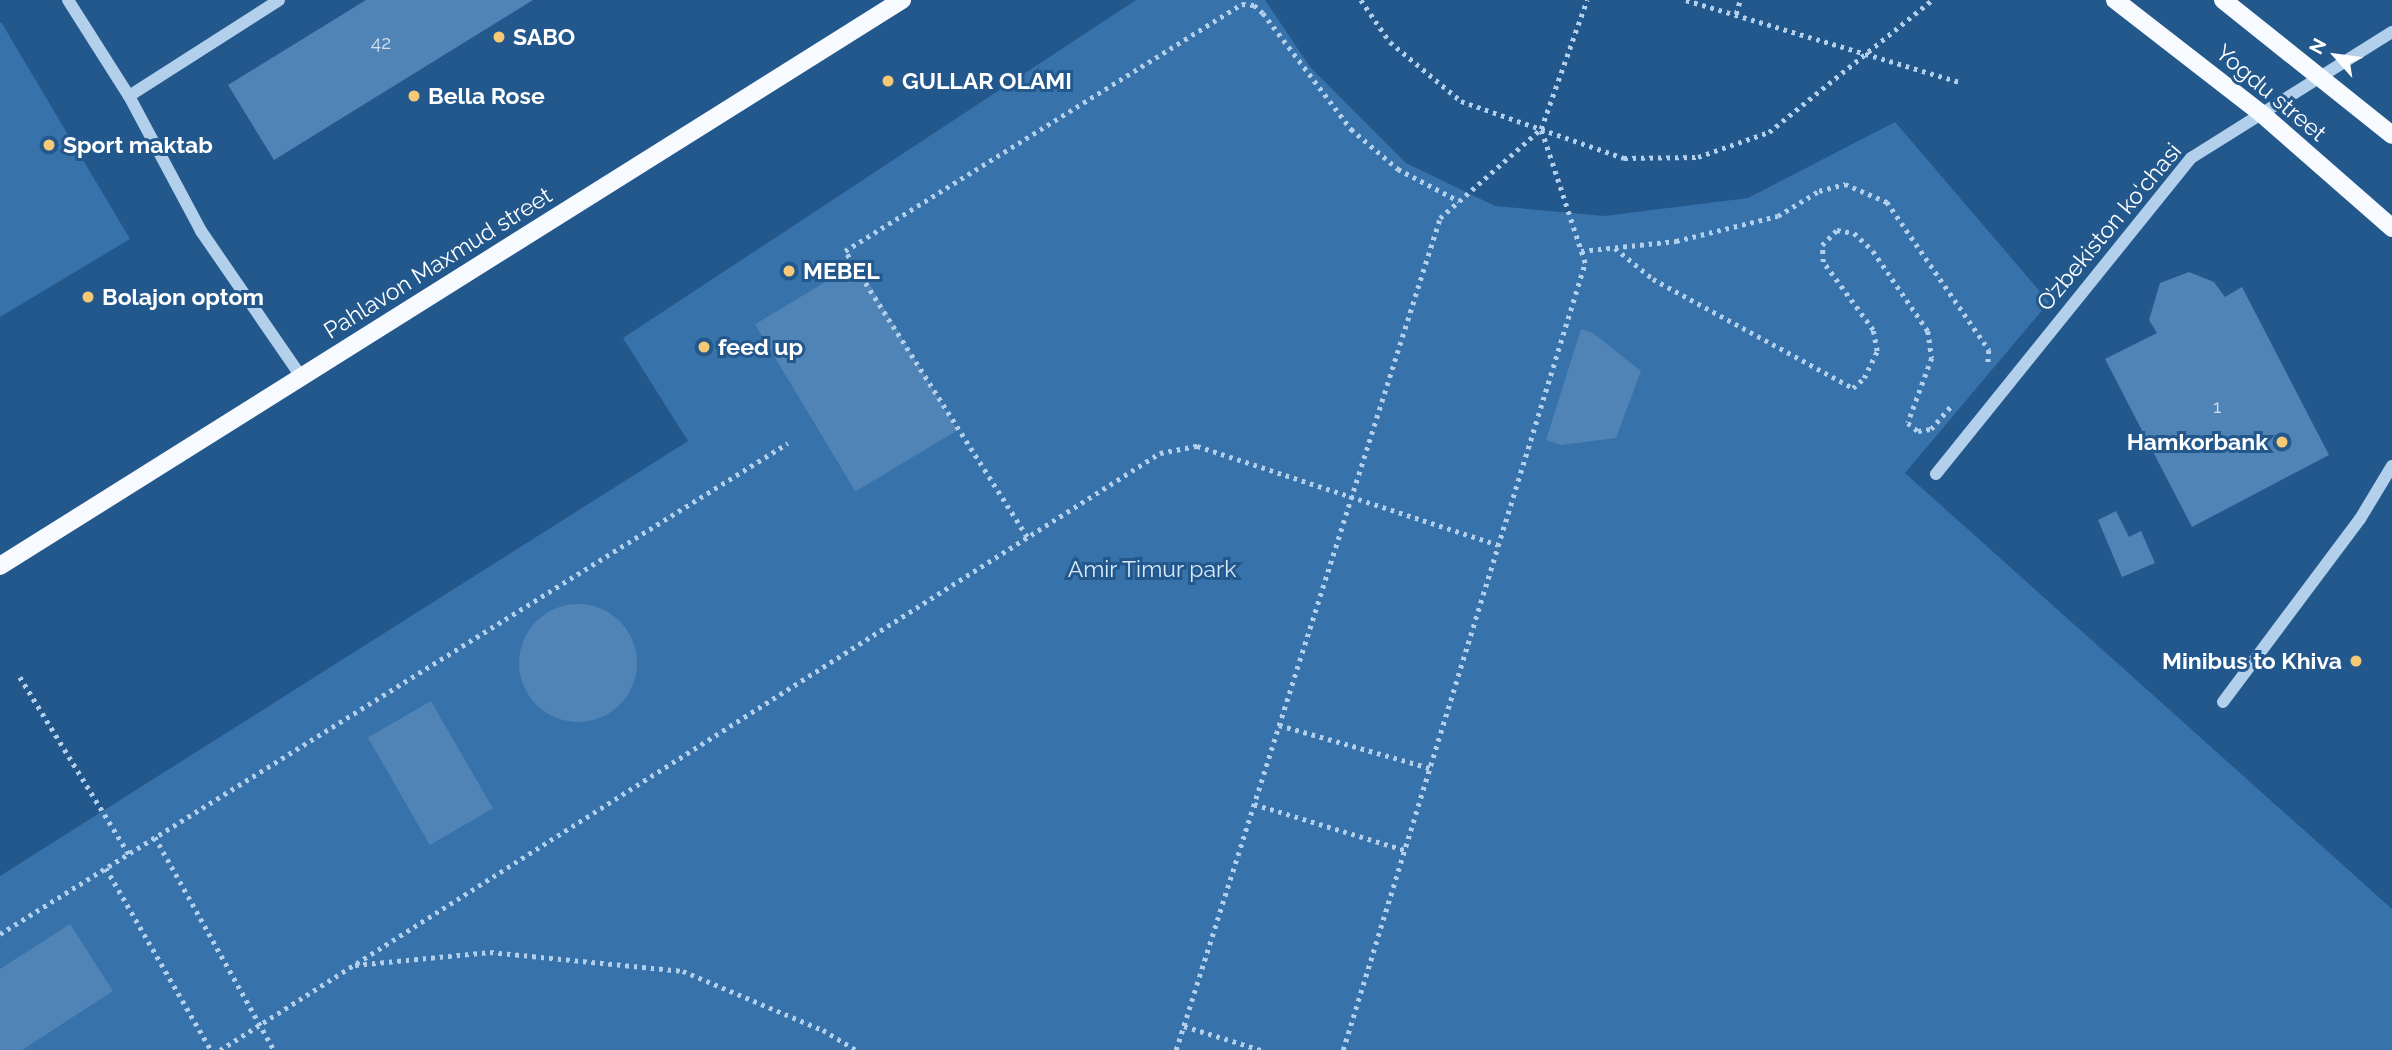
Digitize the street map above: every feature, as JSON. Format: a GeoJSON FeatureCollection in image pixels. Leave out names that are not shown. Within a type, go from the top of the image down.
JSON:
{"type":"FeatureCollection","features":[{"type":"Feature","properties":{"kind":"main road","name":"Pahlavon Maxmud street"},"geometry":{"type":"LineString","coordinates":[[0,566],[902,0]]}},
{"type":"Feature","properties":{"kind":"main road","name":"Yogdu street"},"geometry":{"type":"LineString","coordinates":[[2115,0],[2262,114],[2392,228]]}},
{"type":"Feature","properties":{"kind":"main road","name":"Yogdu street"},"geometry":{"type":"LineString","coordinates":[[2223,0],[2392,135]]}},
{"type":"Feature","properties":{"kind":"street"},"geometry":{"type":"LineString","coordinates":[[68,0],[129,96],[201,231],[302,378]]}},
{"type":"Feature","properties":{"kind":"street"},"geometry":{"type":"LineString","coordinates":[[129,96],[275,1]]}},
{"type":"Feature","properties":{"kind":"street","name":"O’zbekiston ko‘chasi"},"geometry":{"type":"LineString","coordinates":[[1936,474],[2191,158],[2392,32]]}},
{"type":"Feature","properties":{"kind":"street"},"geometry":{"type":"LineString","coordinates":[[2224,702],[2360,519],[2392,466]]}},
{"type":"Feature","properties":{"kind":"path"},"geometry":{"type":"LineString","coordinates":[[1362,0],[1390,41],[1461,101],[1625,158],[1698,157],[1769,132],[1933,0]]}},
{"type":"Feature","properties":{"kind":"path"},"geometry":{"type":"LineString","coordinates":[[1176,1050],[1440,218],[1541,129],[1587,0]]}},
{"type":"Feature","properties":{"kind":"path"},"geometry":{"type":"LineString","coordinates":[[1686,0],[1960,82]]}},
{"type":"Feature","properties":{"kind":"path"},"geometry":{"type":"LineString","coordinates":[[1736,14],[1740,0]]}},
{"type":"Feature","properties":{"kind":"path"},"geometry":{"type":"LineString","coordinates":[[1027,537],[845,251],[1242,4],[1254,5],[1264,13],[1351,129],[1398,169],[1459,201]]}},
{"type":"Feature","properties":{"kind":"path"},"geometry":{"type":"LineString","coordinates":[[1343,1050],[1585,263],[1541,129]]}},
{"type":"Feature","properties":{"kind":"path"},"geometry":{"type":"LineString","coordinates":[[1581,251],[1676,241],[1778,216],[1819,191],[1845,184],[1887,202],[1989,350],[1983,370]]}},
{"type":"Feature","properties":{"kind":"path"},"geometry":{"type":"LineString","coordinates":[[1615,248],[1653,279],[1853,388],[1864,378],[1877,351],[1873,330],[1823,262],[1822,245],[1837,230],[1854,233],[1873,251],[1928,331],[1932,358],[1908,423],[1918,431],[1931,429],[1959,398]]}},
{"type":"Feature","properties":{"kind":"path"},"geometry":{"type":"LineString","coordinates":[[0,934],[788,443]]}},
{"type":"Feature","properties":{"kind":"path"},"geometry":{"type":"LineString","coordinates":[[220,1050],[1160,453],[1197,446],[1498,545]]}},
{"type":"Feature","properties":{"kind":"path"},"geometry":{"type":"LineString","coordinates":[[20,677],[130,854]]}},
{"type":"Feature","properties":{"kind":"path"},"geometry":{"type":"LineString","coordinates":[[1279,725],[1430,768]]}},
{"type":"Feature","properties":{"kind":"path"},"geometry":{"type":"LineString","coordinates":[[1254,804],[1405,850]]}},
{"type":"Feature","properties":{"kind":"path"},"geometry":{"type":"LineString","coordinates":[[155,837],[274,1050]]}},
{"type":"Feature","properties":{"kind":"path"},"geometry":{"type":"LineString","coordinates":[[106,868],[211,1050]]}},
{"type":"Feature","properties":{"kind":"path"},"geometry":{"type":"LineString","coordinates":[[354,965],[490,952],[683,971],[823,1030],[856,1050]]}},
{"type":"Feature","properties":{"kind":"path"},"geometry":{"type":"LineString","coordinates":[[1184,1026],[1261,1050]]}},
{"type":"Feature","properties":{"kind":"green space","name":"Amir Timur park"},"geometry":{"type":"Polygon","coordinates":[[[1136,0],[1265,0],[1310,67],[1406,163],[1495,206],[1604,216],[1748,198],[1895,122],[2049,302],[1905,473],[2392,909],[2392,1050],[0,1050],[0,876],[688,441],[623,338],[1136,0]]]}},
{"type":"Feature","properties":{"kind":"green space"},"geometry":{"type":"Polygon","coordinates":[[[0,23],[130,239],[0,317],[0,23]]]}},
{"type":"Feature","properties":{"kind":"building"},"geometry":{"type":"Polygon","coordinates":[[[366,0],[533,0],[274,160],[228,85],[366,0]]]}},
{"type":"Feature","properties":{"kind":"building"},"geometry":{"type":"Polygon","coordinates":[[[857,263],[957,430],[855,491],[755,324],[857,263]]]}},
{"type":"Feature","properties":{"kind":"building"},"geometry":{"type":"Polygon","coordinates":[[[2189,272],[2214,282],[2225,297],[2242,287],[2329,455],[2192,527],[2105,359],[2157,333],[2149,320],[2160,283],[2189,272]]]}},
{"type":"Feature","properties":{"kind":"building"},"geometry":{"type":"Polygon","coordinates":[[[1581,329],[1593,333],[1641,371],[1616,438],[1561,445],[1546,440],[1581,329]]]}},
{"type":"Feature","properties":{"kind":"building"},"geometry":{"type":"Polygon","coordinates":[[[2116,511],[2129,537],[2141,531],[2155,563],[2122,577],[2098,520],[2116,511]]]}},
{"type":"Feature","properties":{"kind":"building"},"geometry":{"type":"Polygon","coordinates":[[[578,604],[600,609],[620,621],[632,641],[637,663],[632,685],[620,705],[600,717],[578,722],[556,717],[536,705],[524,685],[519,663],[524,641],[536,621],[556,609],[578,604]]]}},
{"type":"Feature","properties":{"kind":"building"},"geometry":{"type":"Polygon","coordinates":[[[431,701],[493,808],[430,845],[368,738],[431,701]]]}},
{"type":"Feature","properties":{"kind":"building"},"geometry":{"type":"Polygon","coordinates":[[[70,924],[113,991],[22,1050],[0,1050],[0,969],[70,924]]]}},
{"type":"Feature","properties":{"kind":"place","name":"SABO"},"geometry":{"type":"Point","coordinates":[499,37]}},
{"type":"Feature","properties":{"kind":"place","name":"GULLAR OLAMI"},"geometry":{"type":"Point","coordinates":[888,81]}},
{"type":"Feature","properties":{"kind":"place","name":"Bella Rose"},"geometry":{"type":"Point","coordinates":[414,96]}},
{"type":"Feature","properties":{"kind":"place","name":"Sport maktab"},"geometry":{"type":"Point","coordinates":[49,145]}},
{"type":"Feature","properties":{"kind":"place","name":"MEBEL"},"geometry":{"type":"Point","coordinates":[789,271]}},
{"type":"Feature","properties":{"kind":"place","name":"Bolajon optom"},"geometry":{"type":"Point","coordinates":[88,297]}},
{"type":"Feature","properties":{"kind":"place","name":"feed up"},"geometry":{"type":"Point","coordinates":[704,347]}},
{"type":"Feature","properties":{"kind":"place","name":"Hamkorbank"},"geometry":{"type":"Point","coordinates":[2282,442]}},
{"type":"Feature","properties":{"kind":"place","name":"Minibus to Khiva"},"geometry":{"type":"Point","coordinates":[2356,661]}}]}
